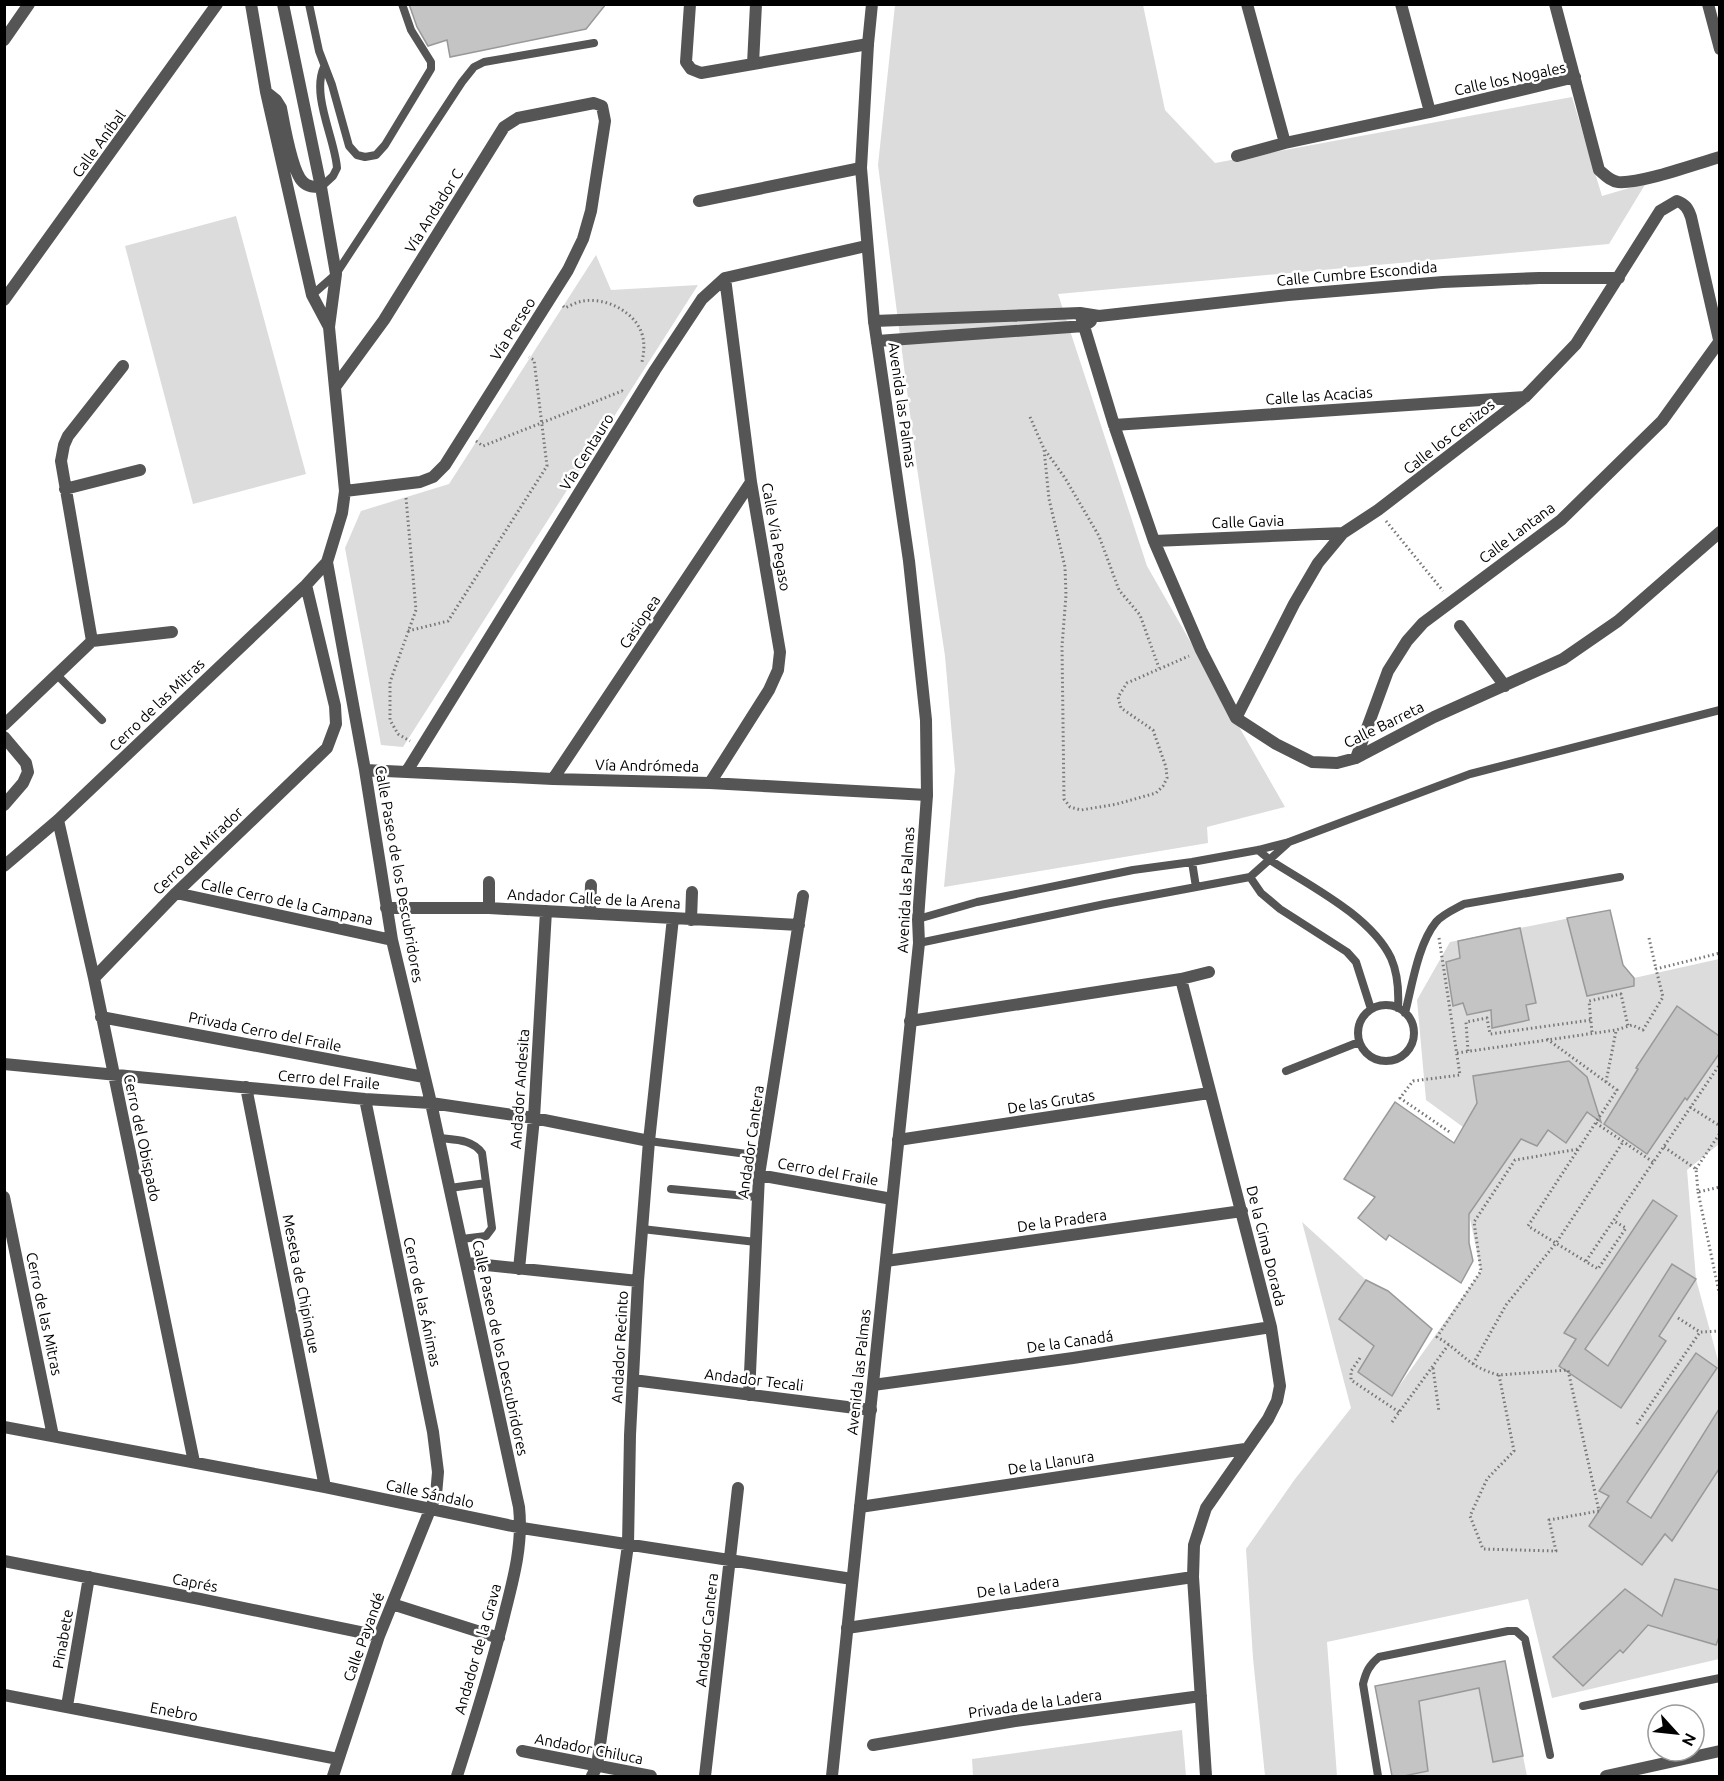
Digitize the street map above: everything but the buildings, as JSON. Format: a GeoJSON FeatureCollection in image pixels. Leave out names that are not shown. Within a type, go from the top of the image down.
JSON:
{"type":"FeatureCollection","features":[{"type":"Feature","properties":{"kind":"street"},"geometry":{"type":"LineString","coordinates":[[4,40],[29,4]]}},
{"type":"Feature","properties":{"kind":"street","name":"Calle Aníbal"},"geometry":{"type":"LineString","coordinates":[[4,300],[217,4]]}},
{"type":"Feature","properties":{"kind":"street","name":"Calle Paseo de los Descubridores"},"geometry":{"type":"LineString","coordinates":[[251,4],[266,92],[312,296],[329,327]]}},
{"type":"Feature","properties":{"kind":"street","name":"Calle Paseo de los Descubridores"},"geometry":{"type":"LineString","coordinates":[[283,4],[321,186],[336,274],[329,327],[345,491],[342,513],[327,562],[365,770],[392,940],[462,1239],[522,1528]]}},
{"type":"Feature","properties":{"kind":"street"},"geometry":{"type":"LineString","coordinates":[[690,4],[686,62],[688,66],[701,73],[868,44]]}},
{"type":"Feature","properties":{"kind":"street"},"geometry":{"type":"LineString","coordinates":[[753,64],[756,4]]}},
{"type":"Feature","properties":{"kind":"street","name":"Avenida las Palmas"},"geometry":{"type":"LineString","coordinates":[[832,1776],[919,943],[918,919],[927,795],[926,720],[909,561],[874,321],[866,246],[861,168],[872,4]]}},
{"type":"Feature","properties":{"kind":"street"},"geometry":{"type":"LineString","coordinates":[[1247,4],[1285,143]]}},
{"type":"Feature","properties":{"kind":"street"},"geometry":{"type":"LineString","coordinates":[[1401,4],[1430,112]]}},
{"type":"Feature","properties":{"kind":"street"},"geometry":{"type":"LineString","coordinates":[[1555,4],[1575,77]]}},
{"type":"Feature","properties":{"kind":"street"},"geometry":{"type":"LineString","coordinates":[[1708,4],[1719,49]]}},
{"type":"Feature","properties":{"kind":"street","name":"Calle los Nogales"},"geometry":{"type":"LineString","coordinates":[[1237,156],[1575,77],[1599,170],[1607,178],[1617,182],[1634,180],[1719,157]]}},
{"type":"Feature","properties":{"kind":"street","name":"Calle Paseo de los Descubridores"},"geometry":{"type":"LineString","coordinates":[[266,92],[276,100],[281,108],[295,168],[301,180],[309,186],[321,186]]}},
{"type":"Feature","properties":{"kind":"street","name":"Vía Perseo"},"geometry":{"type":"LineString","coordinates":[[345,491],[428,480],[439,472],[465,433],[551,298],[583,239],[591,211],[604,121],[603,107],[594,103]]}},
{"type":"Feature","properties":{"kind":"street","name":"Vía Andador C"},"geometry":{"type":"LineString","coordinates":[[335,387],[384,320],[504,127],[518,118],[594,103]]}},
{"type":"Feature","properties":{"kind":"street"},"geometry":{"type":"LineString","coordinates":[[699,201],[861,168]]}},
{"type":"Feature","properties":{"kind":"street","name":"Calle los Cenizos"},"geometry":{"type":"LineString","coordinates":[[1236,718],[1294,604],[1318,563],[1343,533],[1378,510],[1525,397],[1576,344],[1660,211],[1677,201],[1683,203],[1691,216],[1719,343]]}},
{"type":"Feature","properties":{"kind":"street","name":"Vía Centauro"},"geometry":{"type":"LineString","coordinates":[[407,771],[655,370],[702,299],[725,278],[866,246]]}},
{"type":"Feature","properties":{"kind":"street","name":"Calle Vía Pegaso"},"geometry":{"type":"LineString","coordinates":[[710,783],[769,690],[780,661],[751,482],[725,278]]}},
{"type":"Feature","properties":{"kind":"street","name":"Calle Cumbre Escondida"},"geometry":{"type":"LineString","coordinates":[[874,321],[1080,313],[1099,316],[1276,296],[1443,282],[1539,278],[1619,278]]}},
{"type":"Feature","properties":{"kind":"street","name":"Calle Barreta"},"geometry":{"type":"LineString","coordinates":[[1080,313],[1114,425],[1154,541],[1201,650],[1236,718],[1276,744],[1312,762],[1337,763],[1356,758],[1434,717],[1563,659],[1618,621],[1719,531]]}},
{"type":"Feature","properties":{"kind":"street","name":"Calle Cumbre Escondida"},"geometry":{"type":"LineString","coordinates":[[877,341],[1084,326],[1099,316]]}},
{"type":"Feature","properties":{"kind":"street","name":"Calle Lantana"},"geometry":{"type":"LineString","coordinates":[[1356,758],[1388,671],[1407,641],[1423,623],[1570,512],[1662,421],[1719,343]]}},
{"type":"Feature","properties":{"kind":"street"},"geometry":{"type":"LineString","coordinates":[[92,640],[61,469],[64,445],[68,436],[123,366]]}},
{"type":"Feature","properties":{"kind":"street","name":"Calle las Acacias"},"geometry":{"type":"LineString","coordinates":[[1114,425],[1525,397]]}},
{"type":"Feature","properties":{"kind":"street"},"geometry":{"type":"LineString","coordinates":[[65,489],[140,470]]}},
{"type":"Feature","properties":{"kind":"street","name":"Casiopea"},"geometry":{"type":"LineString","coordinates":[[553,780],[751,482]]}},
{"type":"Feature","properties":{"kind":"street","name":"Calle Gavia"},"geometry":{"type":"LineString","coordinates":[[1154,541],[1343,533]]}},
{"type":"Feature","properties":{"kind":"street","name":"Cerro de las Mitras"},"geometry":{"type":"LineString","coordinates":[[4,866],[58,820],[306,585],[327,562]]}},
{"type":"Feature","properties":{"kind":"street","name":"Cerro del Mirador"},"geometry":{"type":"LineString","coordinates":[[94,978],[176,893],[327,748],[336,724],[335,706],[306,585]]}},
{"type":"Feature","properties":{"kind":"street"},"geometry":{"type":"LineString","coordinates":[[1460,626],[1505,686]]}},
{"type":"Feature","properties":{"kind":"street"},"geometry":{"type":"LineString","coordinates":[[4,725],[92,640],[172,632]]}},
{"type":"Feature","properties":{"kind":"street"},"geometry":{"type":"LineString","coordinates":[[4,737],[26,763],[28,772],[23,783],[4,805]]}},
{"type":"Feature","properties":{"kind":"street","name":"Vía Andrómeda"},"geometry":{"type":"LineString","coordinates":[[365,770],[553,780],[710,783],[927,795]]}},
{"type":"Feature","properties":{"kind":"street","name":"Cerro del Obispado"},"geometry":{"type":"LineString","coordinates":[[58,820],[94,978],[194,1462]]}},
{"type":"Feature","properties":{"kind":"street"},"geometry":{"type":"LineString","coordinates":[[489,882],[489,908]]}},
{"type":"Feature","properties":{"kind":"street"},"geometry":{"type":"LineString","coordinates":[[590,913],[591,885]]}},
{"type":"Feature","properties":{"kind":"street"},"geometry":{"type":"LineString","coordinates":[[691,920],[692,892]]}},
{"type":"Feature","properties":{"kind":"street","name":"Calle Cerro de la Campana"},"geometry":{"type":"LineString","coordinates":[[176,893],[392,940]]}},
{"type":"Feature","properties":{"kind":"street","name":"Andador Cantera"},"geometry":{"type":"LineString","coordinates":[[749,1395],[759,1175],[803,896]]}},
{"type":"Feature","properties":{"kind":"street","name":"Andador Calle de la Arena"},"geometry":{"type":"LineString","coordinates":[[386,908],[489,908],[799,925]]}},
{"type":"Feature","properties":{"kind":"street","name":"Andador Andesita"},"geometry":{"type":"LineString","coordinates":[[519,1269],[534,1118],[546,911]]}},
{"type":"Feature","properties":{"kind":"street","name":"Andador Recinto"},"geometry":{"type":"LineString","coordinates":[[594,1771],[628,1545],[638,1281],[649,1141],[673,918]]}},
{"type":"Feature","properties":{"kind":"street"},"geometry":{"type":"LineString","coordinates":[[910,1021],[1180,979],[1209,972]]}},
{"type":"Feature","properties":{"kind":"street","name":"De la Cima Dorada"},"geometry":{"type":"LineString","coordinates":[[1180,979],[1271,1327],[1280,1386],[1277,1401],[1268,1419],[1206,1508],[1194,1545],[1193,1577],[1206,1776]]}},
{"type":"Feature","properties":{"kind":"street","name":"Privada Cerro del Fraile"},"geometry":{"type":"LineString","coordinates":[[101,1017],[424,1077]]}},
{"type":"Feature","properties":{"kind":"street","name":"Cerro del Fraile"},"geometry":{"type":"LineString","coordinates":[[4,1064],[365,1099],[431,1103],[534,1118],[649,1141]]}},
{"type":"Feature","properties":{"kind":"street","name":"Meseta de Chipinque"},"geometry":{"type":"LineString","coordinates":[[246,1087],[325,1487]]}},
{"type":"Feature","properties":{"kind":"street","name":"De las Grutas"},"geometry":{"type":"LineString","coordinates":[[898,1140],[1209,1093]]}},
{"type":"Feature","properties":{"kind":"street","name":"Cerro de las Ánimas"},"geometry":{"type":"LineString","coordinates":[[365,1099],[436,1452],[438,1472],[436,1495],[430,1510]]}},
{"type":"Feature","properties":{"kind":"street","name":"Cerro del Fraile"},"geometry":{"type":"LineString","coordinates":[[759,1175],[892,1199]]}},
{"type":"Feature","properties":{"kind":"street","name":"Cerro de las Mitras"},"geometry":{"type":"LineString","coordinates":[[4,1197],[53,1436]]}},
{"type":"Feature","properties":{"kind":"street","name":"De la Pradera"},"geometry":{"type":"LineString","coordinates":[[886,1262],[1242,1211]]}},
{"type":"Feature","properties":{"kind":"street"},"geometry":{"type":"LineString","coordinates":[[467,1263],[638,1281]]}},
{"type":"Feature","properties":{"kind":"street","name":"De la Canadá"},"geometry":{"type":"LineString","coordinates":[[873,1385],[1073,1358],[1271,1327]]}},
{"type":"Feature","properties":{"kind":"street","name":"Andador Tecali"},"geometry":{"type":"LineString","coordinates":[[633,1380],[871,1410]]}},
{"type":"Feature","properties":{"kind":"street","name":"Calle Sándalo"},"geometry":{"type":"LineString","coordinates":[[4,1427],[325,1487],[522,1528],[852,1579]]}},
{"type":"Feature","properties":{"kind":"street","name":"De la Llanura"},"geometry":{"type":"LineString","coordinates":[[860,1507],[1245,1449]]}},
{"type":"Feature","properties":{"kind":"street","name":"Andador Cantera"},"geometry":{"type":"LineString","coordinates":[[705,1776],[738,1488]]}},
{"type":"Feature","properties":{"kind":"street","name":"Calle Payandé"},"geometry":{"type":"LineString","coordinates":[[333,1776],[380,1636],[430,1510]]}},
{"type":"Feature","properties":{"kind":"street","name":"Andador de la Grava"},"geometry":{"type":"LineString","coordinates":[[457,1776],[499,1638],[516,1570],[522,1528]]}},
{"type":"Feature","properties":{"kind":"street","name":"Caprés"},"geometry":{"type":"LineString","coordinates":[[4,1561],[380,1636]]}},
{"type":"Feature","properties":{"kind":"street","name":"Pinabete"},"geometry":{"type":"LineString","coordinates":[[67,1706],[89,1577]]}},
{"type":"Feature","properties":{"kind":"street","name":"De la Ladera"},"geometry":{"type":"LineString","coordinates":[[847,1628],[1193,1577]]}},
{"type":"Feature","properties":{"kind":"street"},"geometry":{"type":"LineString","coordinates":[[392,1604],[499,1638]]}},
{"type":"Feature","properties":{"kind":"street","name":"Enebro"},"geometry":{"type":"LineString","coordinates":[[4,1695],[338,1759]]}},
{"type":"Feature","properties":{"kind":"street","name":"Privada de la Ladera"},"geometry":{"type":"LineString","coordinates":[[873,1745],[1015,1721],[1201,1696]]}},
{"type":"Feature","properties":{"kind":"street","name":"Andador Chiluca"},"geometry":{"type":"LineString","coordinates":[[522,1751],[594,1771],[651,1776]]}},
{"type":"Feature","properties":{"kind":"street"},"geometry":{"type":"LineString","coordinates":[[1606,1776],[1719,1751]]}},
{"type":"Feature","properties":{"kind":"lane"},"geometry":{"type":"LineString","coordinates":[[309,4],[324,67],[332,85],[349,146],[360,156],[376,155],[386,146],[431,69],[431,62],[411,30],[402,4]]}},
{"type":"Feature","properties":{"kind":"lane"},"geometry":{"type":"LineString","coordinates":[[312,296],[336,274],[474,67],[491,60],[594,43]]}},
{"type":"Feature","properties":{"kind":"lane"},"geometry":{"type":"LineString","coordinates":[[321,186],[333,176],[337,168],[320,92],[321,74],[324,67]]}},
{"type":"Feature","properties":{"kind":"lane"},"geometry":{"type":"LineString","coordinates":[[57,675],[102,720]]}},
{"type":"Feature","properties":{"kind":"lane"},"geometry":{"type":"LineString","coordinates":[[918,919],[999,897],[1133,870],[1258,850],[1289,842],[1470,774],[1719,710]]}},
{"type":"Feature","properties":{"kind":"lane"},"geometry":{"type":"LineString","coordinates":[[919,943],[1008,923],[1250,878],[1289,842]]}},
{"type":"Feature","properties":{"kind":"lane"},"geometry":{"type":"LineString","coordinates":[[1258,850],[1353,915],[1378,938],[1391,958],[1397,977],[1402,1010],[1411,1020],[1413,1038],[1404,1054],[1388,1061],[1379,1060],[1363,1050],[1359,1042],[1359,1023],[1371,1009],[1380,1006],[1402,1010]]}},
{"type":"Feature","properties":{"kind":"lane"},"geometry":{"type":"LineString","coordinates":[[1192,862],[1196,887]]}},
{"type":"Feature","properties":{"kind":"lane"},"geometry":{"type":"LineString","coordinates":[[1402,1010],[1420,954],[1436,922],[1447,913],[1464,904],[1620,877]]}},
{"type":"Feature","properties":{"kind":"lane"},"geometry":{"type":"LineString","coordinates":[[1250,878],[1261,893],[1280,909],[1347,952],[1356,962],[1371,1009]]}},
{"type":"Feature","properties":{"kind":"lane"},"geometry":{"type":"LineString","coordinates":[[1286,1071],[1359,1042]]}},
{"type":"Feature","properties":{"kind":"lane"},"geometry":{"type":"LineString","coordinates":[[439,1138],[469,1142],[477,1146],[482,1153],[492,1228],[486,1236],[462,1239]]}},
{"type":"Feature","properties":{"kind":"lane"},"geometry":{"type":"LineString","coordinates":[[649,1141],[762,1156]]}},
{"type":"Feature","properties":{"kind":"lane"},"geometry":{"type":"LineString","coordinates":[[450,1188],[486,1183]]}},
{"type":"Feature","properties":{"kind":"lane"},"geometry":{"type":"LineString","coordinates":[[671,1189],[757,1197]]}},
{"type":"Feature","properties":{"kind":"lane"},"geometry":{"type":"LineString","coordinates":[[642,1229],[756,1242]]}},
{"type":"Feature","properties":{"kind":"lane"},"geometry":{"type":"LineString","coordinates":[[1378,1776],[1364,1684],[1366,1672],[1372,1663],[1379,1658],[1508,1630],[1516,1631],[1526,1639],[1550,1755]]}},
{"type":"Feature","properties":{"kind":"lane"},"geometry":{"type":"LineString","coordinates":[[1583,1706],[1719,1678]]}},
{"type":"Feature","properties":{"kind":"path"},"geometry":{"type":"LineString","coordinates":[[551,298],[566,308],[583,301],[596,301],[612,304],[623,310],[642,332],[645,346],[642,362],[655,370]]}},
{"type":"Feature","properties":{"kind":"path"},"geometry":{"type":"LineString","coordinates":[[408,631],[448,621],[547,466],[534,360],[517,350]]}},
{"type":"Feature","properties":{"kind":"path"},"geometry":{"type":"LineString","coordinates":[[465,433],[483,446],[622,391],[637,400]]}},
{"type":"Feature","properties":{"kind":"path"},"geometry":{"type":"LineString","coordinates":[[1030,417],[1044,448],[1065,478],[1099,536],[1119,590],[1140,615],[1160,669]]}},
{"type":"Feature","properties":{"kind":"path"},"geometry":{"type":"LineString","coordinates":[[1044,448],[1049,499],[1065,567],[1066,595],[1062,646],[1064,799],[1070,807],[1081,810],[1117,804],[1156,793],[1163,786],[1167,778],[1166,767],[1153,730],[1121,708],[1118,697],[1127,683],[1201,650]]}},
{"type":"Feature","properties":{"kind":"path"},"geometry":{"type":"LineString","coordinates":[[404,484],[416,610],[390,682],[390,720],[398,734],[421,748]]}},
{"type":"Feature","properties":{"kind":"path"},"geometry":{"type":"LineString","coordinates":[[1378,510],[1451,601]]}},
{"type":"Feature","properties":{"kind":"path"},"geometry":{"type":"LineString","coordinates":[[1436,922],[1460,1075],[1413,1081],[1400,1098],[1451,1133]]}},
{"type":"Feature","properties":{"kind":"path"},"geometry":{"type":"LineString","coordinates":[[1457,1053],[1616,1030],[1632,1025],[1643,1030],[1663,997],[1649,938]]}},
{"type":"Feature","properties":{"kind":"path"},"geometry":{"type":"LineString","coordinates":[[1656,969],[1719,953]]}},
{"type":"Feature","properties":{"kind":"path"},"geometry":{"type":"LineString","coordinates":[[1592,1033],[1589,1001],[1622,994],[1628,1026]]}},
{"type":"Feature","properties":{"kind":"path"},"geometry":{"type":"LineString","coordinates":[[1468,1051],[1466,1022],[1487,1018],[1490,1034],[1591,1020]]}},
{"type":"Feature","properties":{"kind":"path"},"geometry":{"type":"LineString","coordinates":[[1606,1082],[1616,1030]]}},
{"type":"Feature","properties":{"kind":"path"},"geometry":{"type":"LineString","coordinates":[[1547,1040],[1617,1090],[1528,1226],[1598,1269],[1626,1228],[1614,1221]]}},
{"type":"Feature","properties":{"kind":"path"},"geometry":{"type":"LineString","coordinates":[[1586,1261],[1719,1064]]}},
{"type":"Feature","properties":{"kind":"path"},"geometry":{"type":"LineString","coordinates":[[1690,1107],[1719,1126]]}},
{"type":"Feature","properties":{"kind":"path"},"geometry":{"type":"LineString","coordinates":[[1596,1123],[1653,1162]]}},
{"type":"Feature","properties":{"kind":"path"},"geometry":{"type":"LineString","coordinates":[[1719,1133],[1696,1169],[1698,1192],[1719,1297]]}},
{"type":"Feature","properties":{"kind":"path"},"geometry":{"type":"LineString","coordinates":[[1472,1364],[1506,1305],[1556,1243],[1623,1142]]}},
{"type":"Feature","properties":{"kind":"path"},"geometry":{"type":"LineString","coordinates":[[1664,1148],[1696,1169]]}},
{"type":"Feature","properties":{"kind":"path"},"geometry":{"type":"LineString","coordinates":[[1499,1375],[1514,1451],[1487,1479],[1470,1516],[1483,1549],[1556,1551],[1549,1520],[1599,1511],[1568,1370],[1499,1375],[1477,1368],[1449,1344],[1437,1337],[1480,1271],[1474,1222],[1515,1160],[1579,1149]]}},
{"type":"Feature","properties":{"kind":"path"},"geometry":{"type":"LineString","coordinates":[[1698,1192],[1719,1187]]}},
{"type":"Feature","properties":{"kind":"path"},"geometry":{"type":"LineString","coordinates":[[1678,1318],[1700,1332],[1719,1331]]}},
{"type":"Feature","properties":{"kind":"path"},"geometry":{"type":"LineString","coordinates":[[1637,1425],[1700,1332]]}},
{"type":"Feature","properties":{"kind":"path"},"geometry":{"type":"LineString","coordinates":[[1392,1422],[1449,1344]]}},
{"type":"Feature","properties":{"kind":"path"},"geometry":{"type":"LineString","coordinates":[[1360,1358],[1351,1371],[1351,1380],[1399,1412]]}},
{"type":"Feature","properties":{"kind":"path"},"geometry":{"type":"LineString","coordinates":[[1433,1366],[1439,1412]]}},
{"type":"Feature","properties":{"kind":"shaded area"},"geometry":{"type":"Polygon","coordinates":[[[895,5],[1143,5],[1165,110],[1215,163],[1572,97],[1602,196],[1646,183],[1609,244],[1058,294],[1147,566],[1285,807],[1207,827],[1208,843],[944,887],[955,770],[945,656],[917,468],[878,165],[895,5]]]}},
{"type":"Feature","properties":{"kind":"shaded area"},"geometry":{"type":"Polygon","coordinates":[[[236,216],[306,474],[193,504],[125,246],[236,216]]]}},
{"type":"Feature","properties":{"kind":"shaded area"},"geometry":{"type":"Polygon","coordinates":[[[596,255],[611,290],[698,285],[403,747],[381,745],[345,548],[361,511],[449,484],[596,255]]]}},
{"type":"Feature","properties":{"kind":"shaded area"},"geometry":{"type":"Polygon","coordinates":[[[1610,910],[1623,965],[1634,978],[1719,959],[1719,1144],[1687,1170],[1696,1279],[1719,1364],[1719,1659],[1552,1698],[1528,1599],[1327,1642],[1337,1776],[1265,1776],[1253,1658],[1246,1549],[1295,1479],[1351,1408],[1302,1222],[1366,1280],[1395,1314],[1358,1372],[1392,1396],[1481,1271],[1469,1214],[1521,1139],[1537,1146],[1548,1130],[1566,1142],[1595,1102],[1587,1077],[1569,1061],[1477,1103],[1463,1127],[1426,1100],[1417,1000],[1450,942],[1610,910]]]}},
{"type":"Feature","properties":{"kind":"shaded area"},"geometry":{"type":"Polygon","coordinates":[[[1479,1688],[1493,1761],[1523,1756],[1527,1776],[1408,1776],[1428,1771],[1419,1701],[1479,1688]]]}},
{"type":"Feature","properties":{"kind":"shaded area"},"geometry":{"type":"Polygon","coordinates":[[[1182,1730],[1186,1776],[973,1776],[972,1759],[1182,1730]]]}}]}
